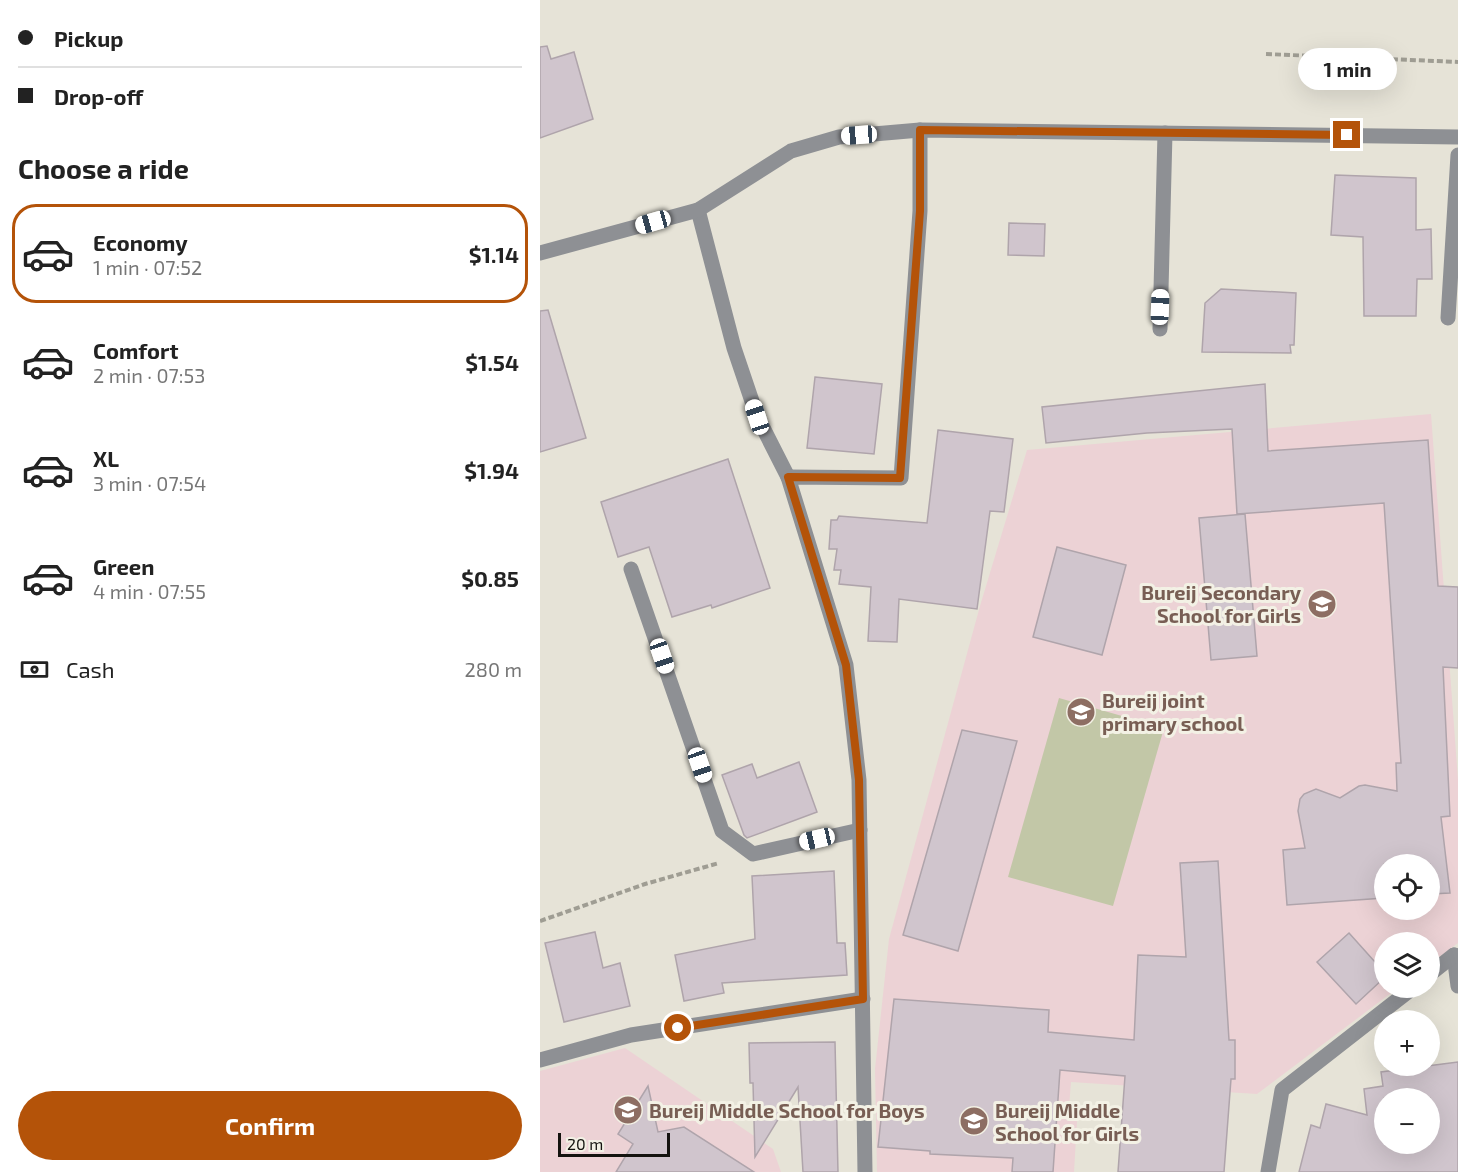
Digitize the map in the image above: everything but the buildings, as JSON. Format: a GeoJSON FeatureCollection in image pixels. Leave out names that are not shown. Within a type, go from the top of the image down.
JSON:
{"type":"FeatureCollection","features":[{"type":"Feature","properties":{"kind":"street"},"geometry":{"type":"LineString","coordinates":[[788,477],[900,478],[920,211],[920,130]]}},
{"type":"Feature","properties":{"kind":"street"},"geometry":{"type":"LineString","coordinates":[[540,254],[698,210],[791,151],[838,137],[920,130],[1458,137]]}},
{"type":"Feature","properties":{"kind":"street"},"geometry":{"type":"LineString","coordinates":[[1160,329],[1165,133]]}},
{"type":"Feature","properties":{"kind":"street"},"geometry":{"type":"LineString","coordinates":[[1448,318],[1458,155]]}},
{"type":"Feature","properties":{"kind":"street"},"geometry":{"type":"LineString","coordinates":[[698,210],[734,348],[757,417],[788,477],[846,665],[859,780],[865,1172]]}},
{"type":"Feature","properties":{"kind":"street"},"geometry":{"type":"LineString","coordinates":[[631,568],[722,831],[753,854],[860,830]]}},
{"type":"Feature","properties":{"kind":"street"},"geometry":{"type":"LineString","coordinates":[[1440,968],[1456,956]]}},
{"type":"Feature","properties":{"kind":"street"},"geometry":{"type":"LineString","coordinates":[[1456,956],[1458,986]]}},
{"type":"Feature","properties":{"kind":"street"},"geometry":{"type":"LineString","coordinates":[[1268,1172],[1282,1090],[1400,998]]}},
{"type":"Feature","properties":{"kind":"street"},"geometry":{"type":"LineString","coordinates":[[540,1060],[631,1035],[863,999]]}},
{"type":"Feature","properties":{"kind":"path"},"geometry":{"type":"LineString","coordinates":[[1266,54],[1458,62]]}},
{"type":"Feature","properties":{"kind":"path"},"geometry":{"type":"LineString","coordinates":[[540,921],[645,884],[753,854]]}},
{"type":"Feature","properties":{"kind":"shaded area"},"geometry":{"type":"Polygon","coordinates":[[[1431,414],[1458,780],[1458,943],[1440,956],[1440,932],[1374,932],[1374,998],[1384,998],[1257,1094],[1071,1082],[1068,1120],[1077,1121],[1074,1172],[877,1172],[875,1069],[889,939],[980,606],[1027,450],[1431,414]]]}},
{"type":"Feature","properties":{"kind":"shaded area","name":"Bureij Middle School for Boys"},"geometry":{"type":"Polygon","coordinates":[[[625,1048],[773,1149],[781,1172],[540,1172],[540,1071],[625,1048]]]}},
{"type":"Feature","properties":{"kind":"green space"},"geometry":{"type":"Polygon","coordinates":[[[1059,698],[1164,728],[1113,906],[1008,877],[1059,698]]]}},
{"type":"Feature","properties":{"kind":"place","name":"Bureij Secondary School for Girls"},"geometry":{"type":"Point","coordinates":[1322,604]}},
{"type":"Feature","properties":{"kind":"place","name":"Bureij joint primary school"},"geometry":{"type":"Point","coordinates":[1081,712]}},
{"type":"Feature","properties":{"kind":"place","name":"Bureij Middle School for Boys"},"geometry":{"type":"Point","coordinates":[628,1110]}},
{"type":"Feature","properties":{"kind":"place","name":"Bureij Middle School for Girls"},"geometry":{"type":"Point","coordinates":[974,1121]}},
{"type":"Feature","properties":{"kind":"route"},"geometry":{"type":"LineString","coordinates":[[678,1028],[863,999],[859,780],[846,665],[788,477],[900,478],[920,211],[920,130],[1347,135]]}}]}
